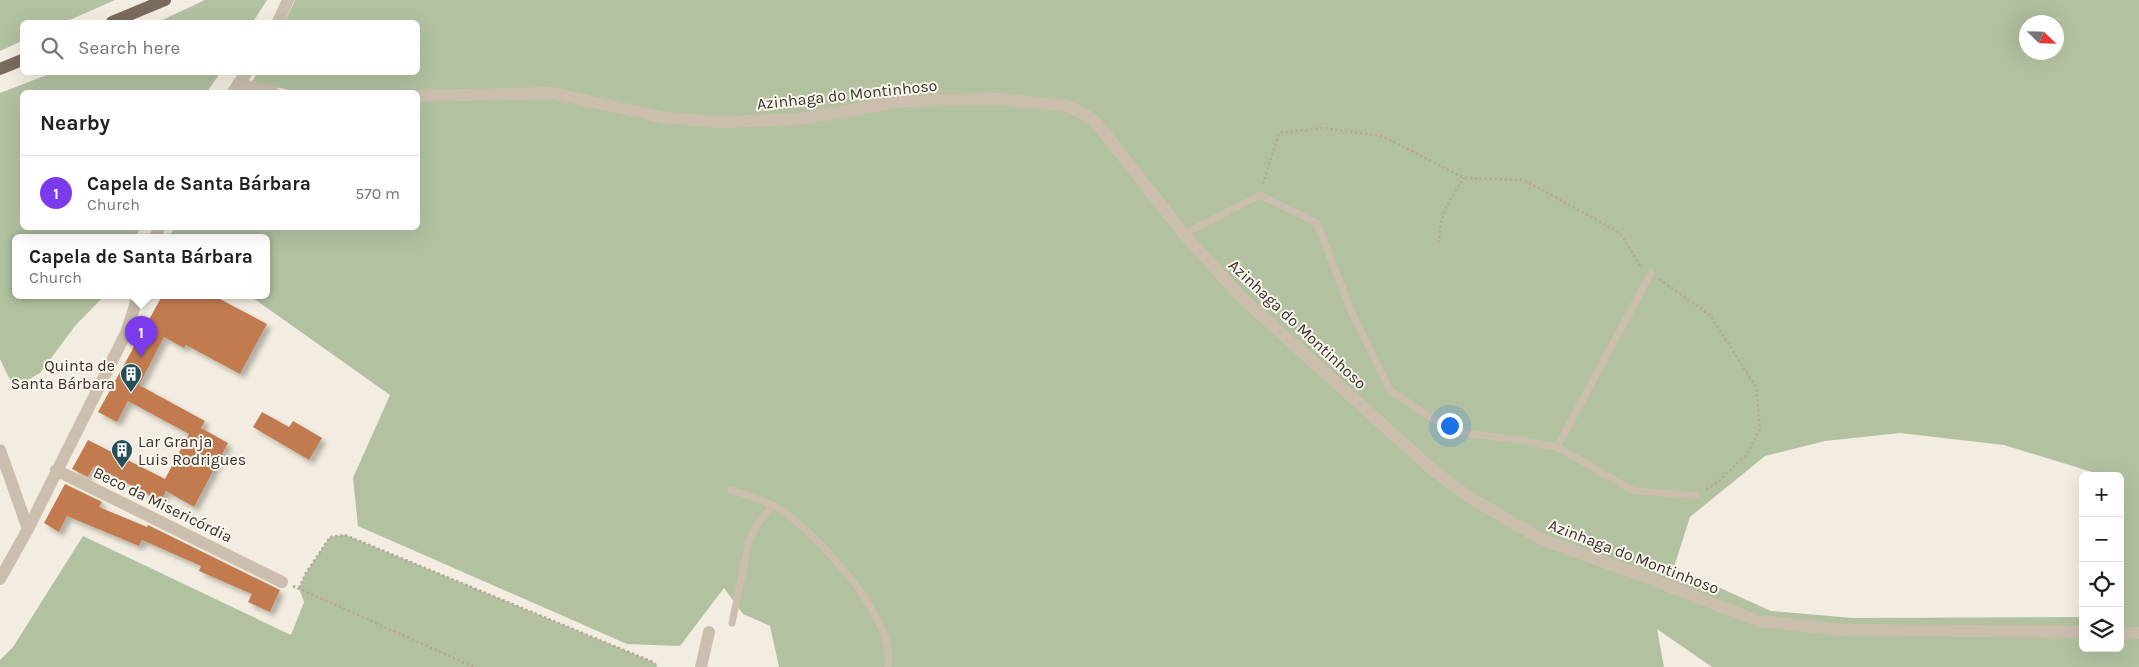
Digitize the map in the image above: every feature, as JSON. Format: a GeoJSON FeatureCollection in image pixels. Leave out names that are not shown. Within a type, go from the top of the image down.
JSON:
{"type":"FeatureCollection","features":[{"type":"Feature","properties":{"kind":"main road"},"geometry":{"type":"LineString","coordinates":[[117,20],[165,0]]}},
{"type":"Feature","properties":{"kind":"main road"},"geometry":{"type":"LineString","coordinates":[[0,69],[20,61]]}},
{"type":"Feature","properties":{"kind":"street"},"geometry":{"type":"LineString","coordinates":[[279,20],[288,0]]}},
{"type":"Feature","properties":{"kind":"street"},"geometry":{"type":"LineString","coordinates":[[235,88],[245,75]]}},
{"type":"Feature","properties":{"kind":"street"},"geometry":{"type":"LineString","coordinates":[[235,88],[254,90]]}},
{"type":"Feature","properties":{"kind":"street","name":"Azinhaga do Montinhoso"},"geometry":{"type":"LineString","coordinates":[[420,96],[552,93],[666,118],[721,122],[801,119],[904,101],[997,99],[1068,106],[1094,120],[1184,234],[1240,296],[1434,471],[1469,497],[1543,540],[1638,574],[1758,621],[1842,630],[2079,632]]}},
{"type":"Feature","properties":{"kind":"street"},"geometry":{"type":"LineString","coordinates":[[0,579],[28,529],[126,333],[137,299]]}},
{"type":"Feature","properties":{"kind":"street"},"geometry":{"type":"LineString","coordinates":[[0,450],[28,529]]}},
{"type":"Feature","properties":{"kind":"street","name":"Beco da Misericórdia"},"geometry":{"type":"LineString","coordinates":[[56,470],[282,582]]}},
{"type":"Feature","properties":{"kind":"street"},"geometry":{"type":"LineString","coordinates":[[701,667],[709,632]]}},
{"type":"Feature","properties":{"kind":"street"},"geometry":{"type":"LineString","coordinates":[[2124,633],[2139,634]]}},
{"type":"Feature","properties":{"kind":"lane"},"geometry":{"type":"LineString","coordinates":[[1184,234],[1260,195],[1317,224],[1352,313],[1390,390],[1452,432],[1515,439],[1558,447],[1634,491],[1696,495]]}},
{"type":"Feature","properties":{"kind":"lane"},"geometry":{"type":"LineString","coordinates":[[1558,447],[1651,273]]}},
{"type":"Feature","properties":{"kind":"lane"},"geometry":{"type":"LineString","coordinates":[[732,490],[774,506],[797,522],[830,554],[863,596],[884,631],[890,658],[888,667]]}},
{"type":"Feature","properties":{"kind":"lane"},"geometry":{"type":"LineString","coordinates":[[732,624],[749,540],[762,516],[774,506]]}},
{"type":"Feature","properties":{"kind":"path"},"geometry":{"type":"LineString","coordinates":[[1260,195],[1279,133],[1322,128],[1382,136],[1464,178],[1524,180],[1620,233],[1640,267],[1710,315],[1756,387],[1760,428],[1747,454],[1717,483],[1696,495]]}},
{"type":"Feature","properties":{"kind":"path"},"geometry":{"type":"LineString","coordinates":[[1439,243],[1444,208],[1464,178]]}},
{"type":"Feature","properties":{"kind":"path"},"geometry":{"type":"LineString","coordinates":[[474,667],[299,588],[306,573],[330,538],[345,535],[653,662],[658,667]]}},
{"type":"Feature","properties":{"kind":"green space"},"geometry":{"type":"Polygon","coordinates":[[[0,0],[115,0],[70,20],[20,20],[20,42],[0,51],[0,0]]]}},
{"type":"Feature","properties":{"kind":"green space"},"geometry":{"type":"Polygon","coordinates":[[[205,0],[267,0],[254,20],[162,20],[205,0]]]}},
{"type":"Feature","properties":{"kind":"green space"},"geometry":{"type":"Polygon","coordinates":[[[295,0],[2139,0],[2139,667],[1712,667],[1657,629],[1664,667],[779,667],[770,626],[743,614],[724,588],[680,646],[627,644],[358,526],[353,478],[390,395],[254,299],[270,299],[270,234],[171,234],[173,230],[420,230],[420,90],[288,90],[252,82],[256,75],[420,75],[420,20],[286,20],[295,0]],[[1900,433],[1825,441],[1765,456],[1690,517],[1674,567],[1771,611],[1853,618],[2079,617],[2079,652],[2124,652],[2124,472],[2092,472],[2004,445],[1900,433]]]}},
{"type":"Feature","properties":{"kind":"green space"},"geometry":{"type":"Polygon","coordinates":[[[47,75],[219,75],[208,90],[20,90],[20,230],[139,230],[137,234],[12,234],[12,299],[101,299],[75,326],[40,373],[14,388],[0,359],[0,93],[47,75]]]}},
{"type":"Feature","properties":{"kind":"green space"},"geometry":{"type":"Polygon","coordinates":[[[345,535],[653,662],[658,667],[0,667],[0,660],[13,647],[83,536],[291,635],[304,602],[299,588],[306,573],[330,537],[345,535]]]}},
{"type":"Feature","properties":{"kind":"building"},"geometry":{"type":"Polygon","coordinates":[[[160,299],[220,299],[267,324],[240,374],[186,345],[184,348],[164,337],[139,385],[205,421],[201,428],[228,443],[194,507],[166,491],[161,501],[94,466],[88,477],[72,469],[88,440],[165,479],[189,434],[128,401],[117,422],[98,412],[160,299]]]}},
{"type":"Feature","properties":{"kind":"building"},"geometry":{"type":"Polygon","coordinates":[[[262,412],[289,427],[293,421],[322,438],[309,460],[253,427],[262,412]]]}},
{"type":"Feature","properties":{"kind":"building"},"geometry":{"type":"Polygon","coordinates":[[[65,484],[102,502],[99,507],[147,527],[148,525],[280,590],[270,612],[248,602],[252,594],[199,571],[201,566],[142,540],[139,546],[67,516],[59,532],[44,523],[65,484]]]}},
{"type":"Feature","properties":{"kind":"place","name":"Capela de Santa Bárbara"},"geometry":{"type":"Point","coordinates":[141,357]}},
{"type":"Feature","properties":{"kind":"place","name":"Quinta de Santa Bárbara"},"geometry":{"type":"Point","coordinates":[131,393]}},
{"type":"Feature","properties":{"kind":"place","name":"Lar Granja Luis Rodrigues"},"geometry":{"type":"Point","coordinates":[122,469]}}]}
